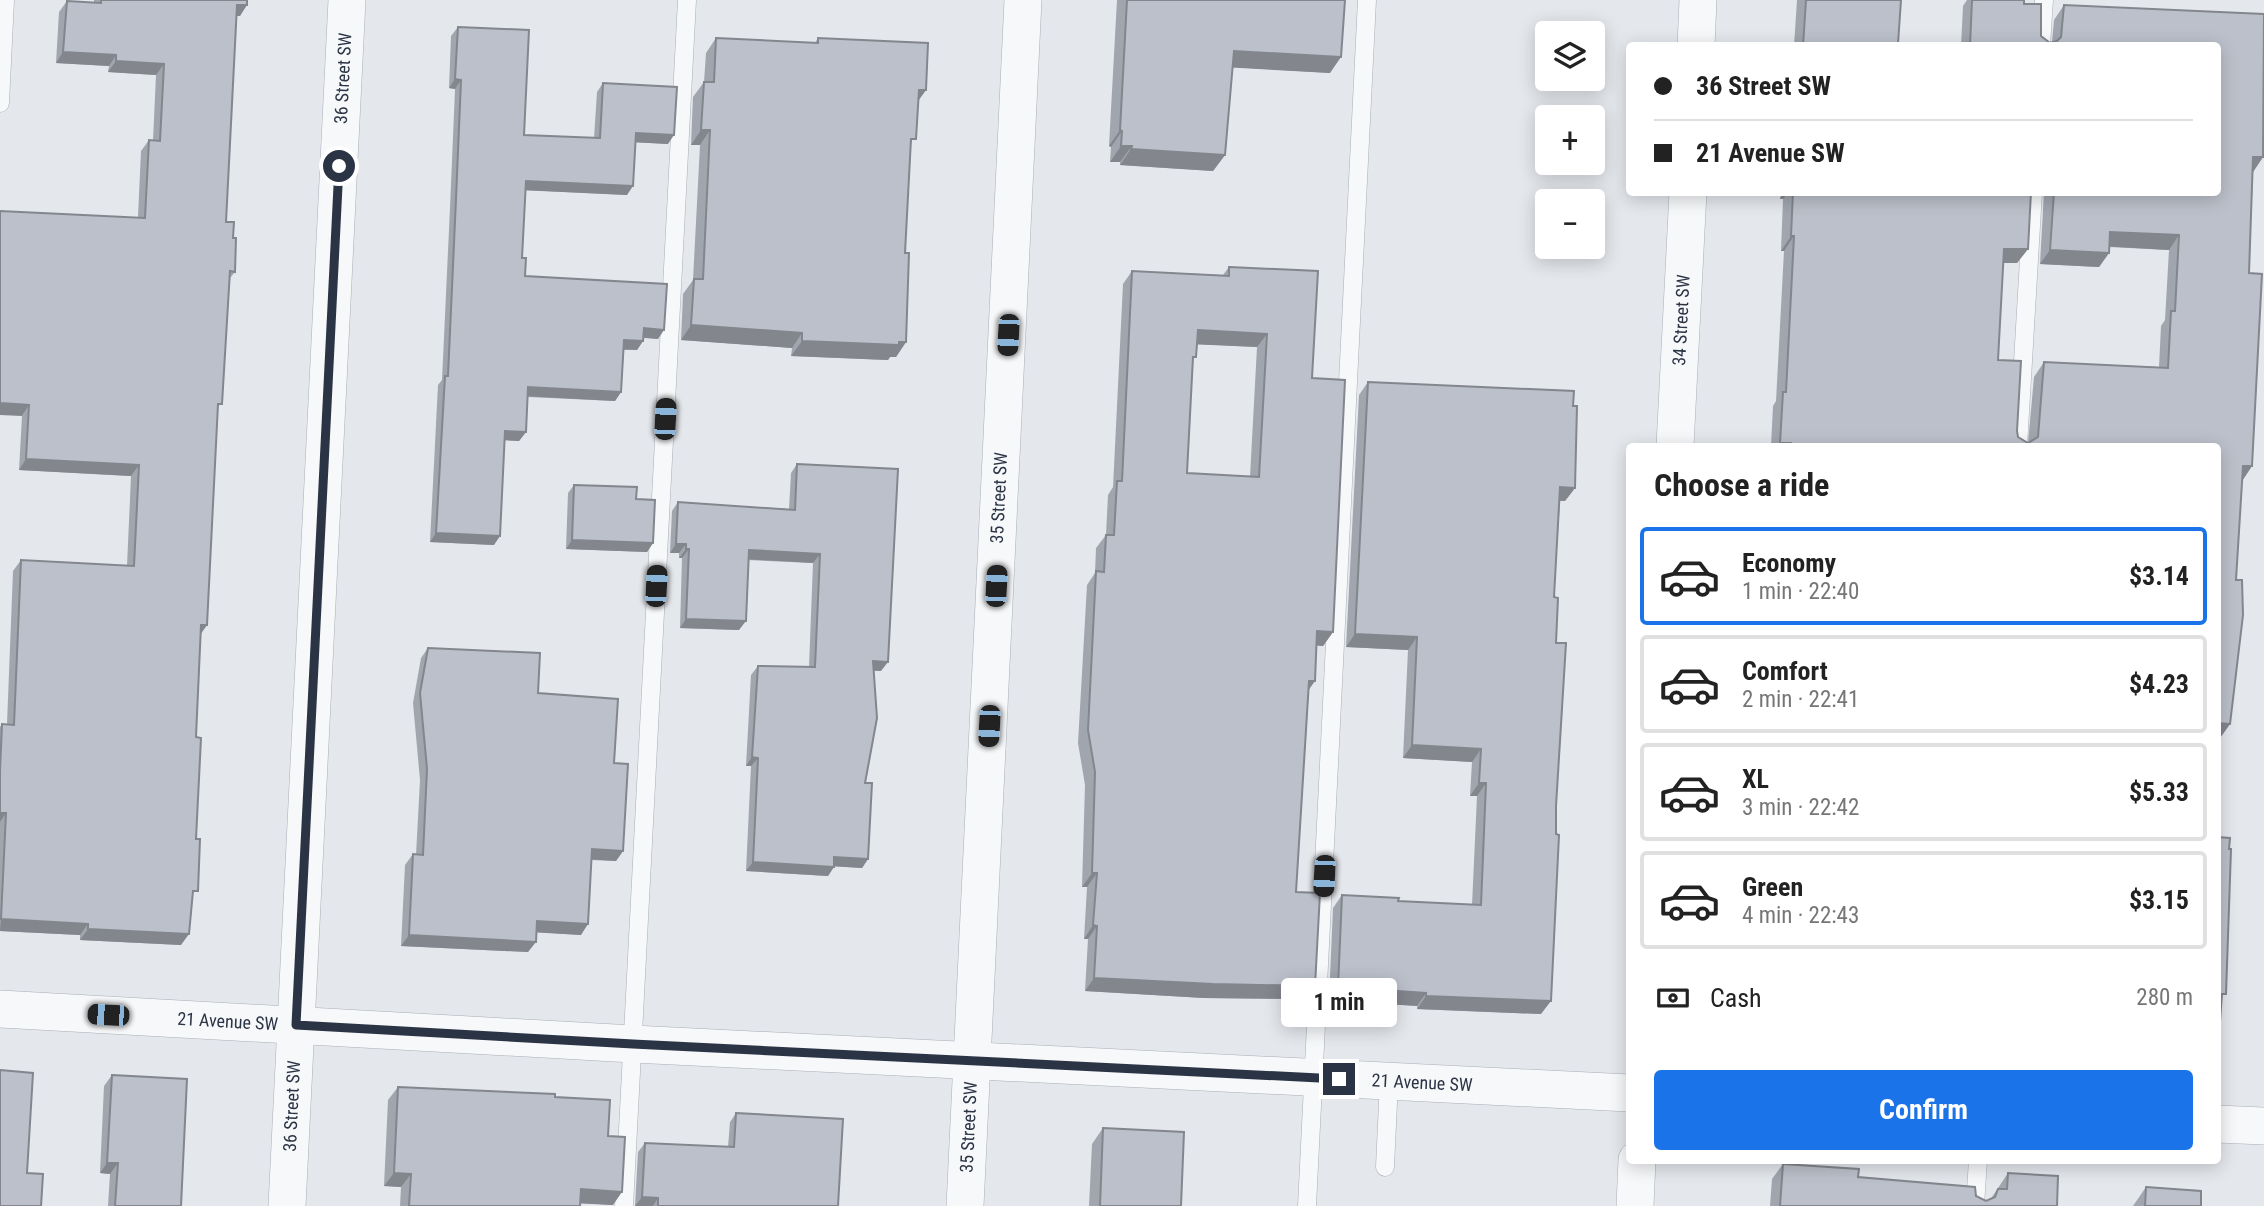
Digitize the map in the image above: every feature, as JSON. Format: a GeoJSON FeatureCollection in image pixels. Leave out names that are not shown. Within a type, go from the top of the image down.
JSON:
{"type":"FeatureCollection","features":[{"type":"Feature","properties":{"kind":"street","name":"36 Street SW"},"geometry":{"type":"LineString","coordinates":[[287,1206],[347,0]]}},
{"type":"Feature","properties":{"kind":"street","name":"35 Street SW"},"geometry":{"type":"LineString","coordinates":[[965,1206],[1023,0]]}},
{"type":"Feature","properties":{"kind":"street"},"geometry":{"type":"LineString","coordinates":[[1696,42],[1698,0]]}},
{"type":"Feature","properties":{"kind":"street","name":"34 Street SW"},"geometry":{"type":"LineString","coordinates":[[1675,443],[1688,196]]}},
{"type":"Feature","properties":{"kind":"street","name":"21 Avenue SW"},"geometry":{"type":"LineString","coordinates":[[0,1009],[633,1044],[1626,1093]]}},
{"type":"Feature","properties":{"kind":"street"},"geometry":{"type":"LineString","coordinates":[[2221,1124],[2264,1126]]}},
{"type":"Feature","properties":{"kind":"street"},"geometry":{"type":"LineString","coordinates":[[1635,1206],[1637,1164]]}},
{"type":"Feature","properties":{"kind":"lane"},"geometry":{"type":"LineString","coordinates":[[0,103],[5,0]]}},
{"type":"Feature","properties":{"kind":"lane"},"geometry":{"type":"LineString","coordinates":[[624,1206],[687,0]]}},
{"type":"Feature","properties":{"kind":"lane"},"geometry":{"type":"LineString","coordinates":[[1307,1206],[1367,0]]}},
{"type":"Feature","properties":{"kind":"lane"},"geometry":{"type":"LineString","coordinates":[[2041,42],[2044,0]]}},
{"type":"Feature","properties":{"kind":"lane"},"geometry":{"type":"LineString","coordinates":[[2018,443],[2033,196]]}},
{"type":"Feature","properties":{"kind":"lane"},"geometry":{"type":"LineString","coordinates":[[1385,1167],[1389,1081]]}},
{"type":"Feature","properties":{"kind":"lane"},"geometry":{"type":"LineString","coordinates":[[1975,1206],[1978,1164]]}},
{"type":"Feature","properties":{"kind":"building"},"geometry":{"type":"Polygon","coordinates":[[[101,0],[247,0],[247,5],[237,5],[226,222],[234,222],[235,272],[230,271],[222,404],[218,404],[207,625],[201,625],[196,737],[201,738],[196,839],[200,839],[198,891],[193,891],[189,934],[88,929],[88,924],[1,919],[6,813],[0,813],[2,724],[14,725],[21,560],[134,566],[139,465],[26,459],[29,405],[0,403],[0,211],[145,218],[149,140],[160,141],[164,64],[116,61],[116,55],[63,52],[67,1],[101,3],[101,0]]]}},
{"type":"Feature","properties":{"kind":"building"},"geometry":{"type":"Polygon","coordinates":[[[1127,0],[1345,0],[1341,57],[1234,51],[1225,155],[1131,149],[1132,146],[1121,146],[1120,130],[1127,0]]]}},
{"type":"Feature","properties":{"kind":"building"},"geometry":{"type":"Polygon","coordinates":[[[1806,0],[1901,0],[1898,42],[1803,42],[1806,0]]]}},
{"type":"Feature","properties":{"kind":"building"},"geometry":{"type":"Polygon","coordinates":[[[1972,0],[2024,0],[2024,4],[2041,4],[2041,36],[2049,42],[1970,42],[1972,0]]]}},
{"type":"Feature","properties":{"kind":"building"},"geometry":{"type":"Polygon","coordinates":[[[2064,5],[2264,14],[2263,157],[2253,157],[2249,273],[2262,274],[2252,466],[2243,466],[2236,580],[2242,580],[2243,615],[2230,724],[2221,723],[2221,443],[2028,443],[2038,437],[2044,362],[2168,368],[2171,311],[2175,311],[2179,235],[2110,232],[2109,253],[2050,250],[2054,196],[2221,196],[2221,42],[2054,42],[2061,37],[2064,5]]]}},
{"type":"Feature","properties":{"kind":"building"},"geometry":{"type":"Polygon","coordinates":[[[458,27],[529,30],[524,135],[600,138],[603,83],[677,87],[674,135],[636,133],[633,186],[526,181],[522,258],[526,258],[525,276],[667,284],[664,330],[644,328],[643,341],[624,340],[621,392],[528,387],[526,432],[505,431],[500,536],[436,533],[445,376],[448,376],[456,199],[461,80],[455,79],[458,27]]]}},
{"type":"Feature","properties":{"kind":"building"},"geometry":{"type":"Polygon","coordinates":[[[716,38],[818,43],[818,38],[928,43],[926,90],[919,90],[916,139],[911,139],[905,253],[909,253],[906,342],[899,342],[899,345],[802,341],[802,333],[691,325],[694,279],[703,279],[710,130],[701,130],[704,82],[714,82],[716,38]]]}},
{"type":"Feature","properties":{"kind":"building"},"geometry":{"type":"Polygon","coordinates":[[[1793,196],[2031,196],[2028,249],[2004,249],[1998,360],[2021,361],[2018,437],[2028,443],[1780,443],[1783,392],[1786,392],[1794,236],[1791,236],[1793,196]]]}},
{"type":"Feature","properties":{"kind":"building"},"geometry":{"type":"Polygon","coordinates":[[[1229,267],[1318,271],[1312,378],[1345,380],[1333,632],[1317,631],[1315,681],[1309,681],[1296,892],[1320,893],[1315,986],[1094,978],[1097,926],[1093,925],[1097,873],[1092,873],[1095,772],[1088,730],[1096,571],[1104,572],[1106,535],[1114,535],[1117,481],[1122,481],[1132,271],[1229,276],[1229,267]],[[1198,330],[1196,357],[1193,357],[1187,473],[1259,477],[1267,334],[1198,330]]]}},
{"type":"Feature","properties":{"kind":"building"},"geometry":{"type":"Polygon","coordinates":[[[1368,382],[1574,391],[1573,406],[1577,406],[1575,488],[1560,487],[1554,597],[1558,598],[1556,643],[1566,643],[1556,806],[1556,834],[1559,835],[1551,1001],[1426,996],[1426,993],[1338,987],[1342,895],[1481,905],[1486,783],[1479,783],[1481,749],[1412,745],[1417,637],[1355,634],[1368,382]]]}},
{"type":"Feature","properties":{"kind":"building"},"geometry":{"type":"Polygon","coordinates":[[[797,464],[898,469],[888,662],[873,661],[877,718],[865,783],[872,783],[868,859],[834,857],[834,867],[753,862],[758,758],[752,757],[758,666],[815,667],[820,554],[749,550],[746,621],[686,619],[689,549],[686,549],[686,544],[676,544],[678,502],[795,510],[797,464]]]}},
{"type":"Feature","properties":{"kind":"building"},"geometry":{"type":"Polygon","coordinates":[[[574,485],[637,487],[636,499],[655,500],[653,543],[572,540],[574,485]]]}},
{"type":"Feature","properties":{"kind":"building"},"geometry":{"type":"Polygon","coordinates":[[[428,648],[540,653],[538,693],[618,699],[614,763],[628,764],[623,851],[592,849],[588,924],[537,921],[536,942],[409,935],[413,854],[423,855],[427,769],[420,693],[428,648]]]}},
{"type":"Feature","properties":{"kind":"building"},"geometry":{"type":"Polygon","coordinates":[[[2221,837],[2230,838],[2231,849],[2226,994],[2222,994],[2221,1008],[2221,837]]]}},
{"type":"Feature","properties":{"kind":"building"},"geometry":{"type":"Polygon","coordinates":[[[0,1070],[33,1073],[27,1173],[43,1174],[41,1206],[0,1206],[0,1070]]]}},
{"type":"Feature","properties":{"kind":"building"},"geometry":{"type":"Polygon","coordinates":[[[112,1075],[187,1079],[181,1206],[115,1206],[118,1163],[107,1163],[112,1075]]]}},
{"type":"Feature","properties":{"kind":"building"},"geometry":{"type":"Polygon","coordinates":[[[398,1087],[555,1094],[555,1097],[610,1100],[608,1136],[625,1137],[622,1192],[581,1189],[580,1206],[409,1206],[411,1174],[394,1173],[398,1087]]]}},
{"type":"Feature","properties":{"kind":"building"},"geometry":{"type":"Polygon","coordinates":[[[736,1113],[843,1119],[838,1206],[658,1206],[658,1198],[642,1197],[645,1143],[734,1147],[736,1113]]]}},
{"type":"Feature","properties":{"kind":"building"},"geometry":{"type":"Polygon","coordinates":[[[1103,1128],[1184,1132],[1181,1206],[1100,1206],[1103,1128]]]}},
{"type":"Feature","properties":{"kind":"building"},"geometry":{"type":"Polygon","coordinates":[[[1783,1164],[1859,1169],[1858,1177],[1975,1187],[1976,1196],[1986,1201],[1995,1197],[1998,1189],[2007,1189],[2008,1173],[2058,1176],[2057,1206],[1780,1206],[1783,1164]]]}},
{"type":"Feature","properties":{"kind":"building"},"geometry":{"type":"Polygon","coordinates":[[[2146,1187],[2201,1191],[2201,1206],[2145,1206],[2146,1187]]]}},
{"type":"Feature","properties":{"kind":"route"},"geometry":{"type":"LineString","coordinates":[[339,166],[296,1025],[1339,1079]]}}]}
